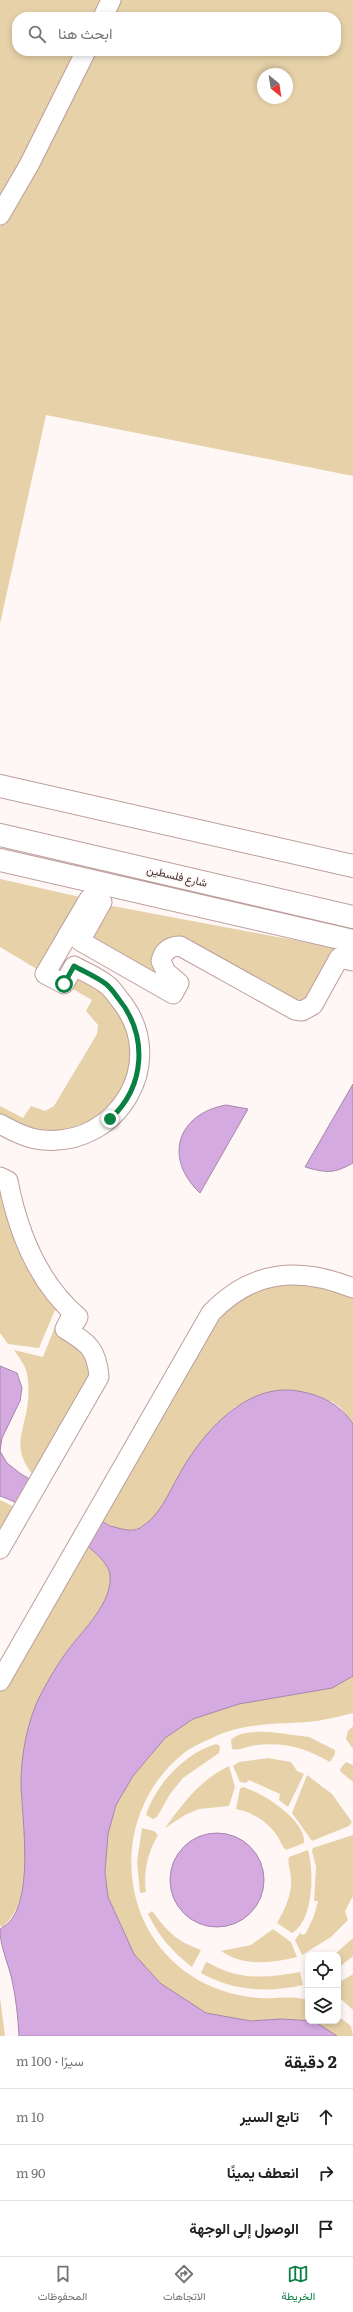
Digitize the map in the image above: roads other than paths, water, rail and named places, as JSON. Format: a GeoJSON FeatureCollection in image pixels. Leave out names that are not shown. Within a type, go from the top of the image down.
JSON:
{"type":"FeatureCollection","features":[{"type":"Feature","properties":{"kind":"main road"},"geometry":{"type":"LineString","coordinates":[[0,786],[353,866]]}},
{"type":"Feature","properties":{"kind":"main road","name":"شارع فلسطين"},"geometry":{"type":"LineString","coordinates":[[0,835],[353,917]]}},
{"type":"Feature","properties":{"kind":"main road"},"geometry":{"type":"LineString","coordinates":[[0,860],[353,941]]}},
{"type":"Feature","properties":{"kind":"main road"},"geometry":{"type":"LineString","coordinates":[[332,912],[353,935]]}},
{"type":"Feature","properties":{"kind":"street"},"geometry":{"type":"LineString","coordinates":[[105,12],[111,0]]}},
{"type":"Feature","properties":{"kind":"street"},"geometry":{"type":"LineString","coordinates":[[0,215],[29,165],[84,56]]}},
{"type":"Feature","properties":{"kind":"street"},"geometry":{"type":"LineString","coordinates":[[0,1124],[20,1134],[41,1140],[76,1138],[90,1132],[110,1119],[118,1111],[131,1092],[138,1070],[140,1056],[137,1030],[126,1008],[107,984],[74,966],[64,984],[45,974],[89,899],[102,902],[80,941],[174,994],[179,983],[166,972],[161,961],[165,952],[175,946],[180,946],[295,1010],[302,1011],[313,1005],[339,958],[353,961]]}},
{"type":"Feature","properties":{"kind":"street"},"geometry":{"type":"LineString","coordinates":[[0,1177],[8,1181],[21,1231],[38,1267],[54,1291],[78,1317],[76,1321],[71,1317],[65,1329],[92,1349],[98,1364],[99,1377],[0,1549]]}},
{"type":"Feature","properties":{"kind":"street"},"geometry":{"type":"LineString","coordinates":[[0,1681],[211,1313],[226,1298],[246,1286],[272,1277],[298,1273],[330,1279],[353,1288]]}}]}
